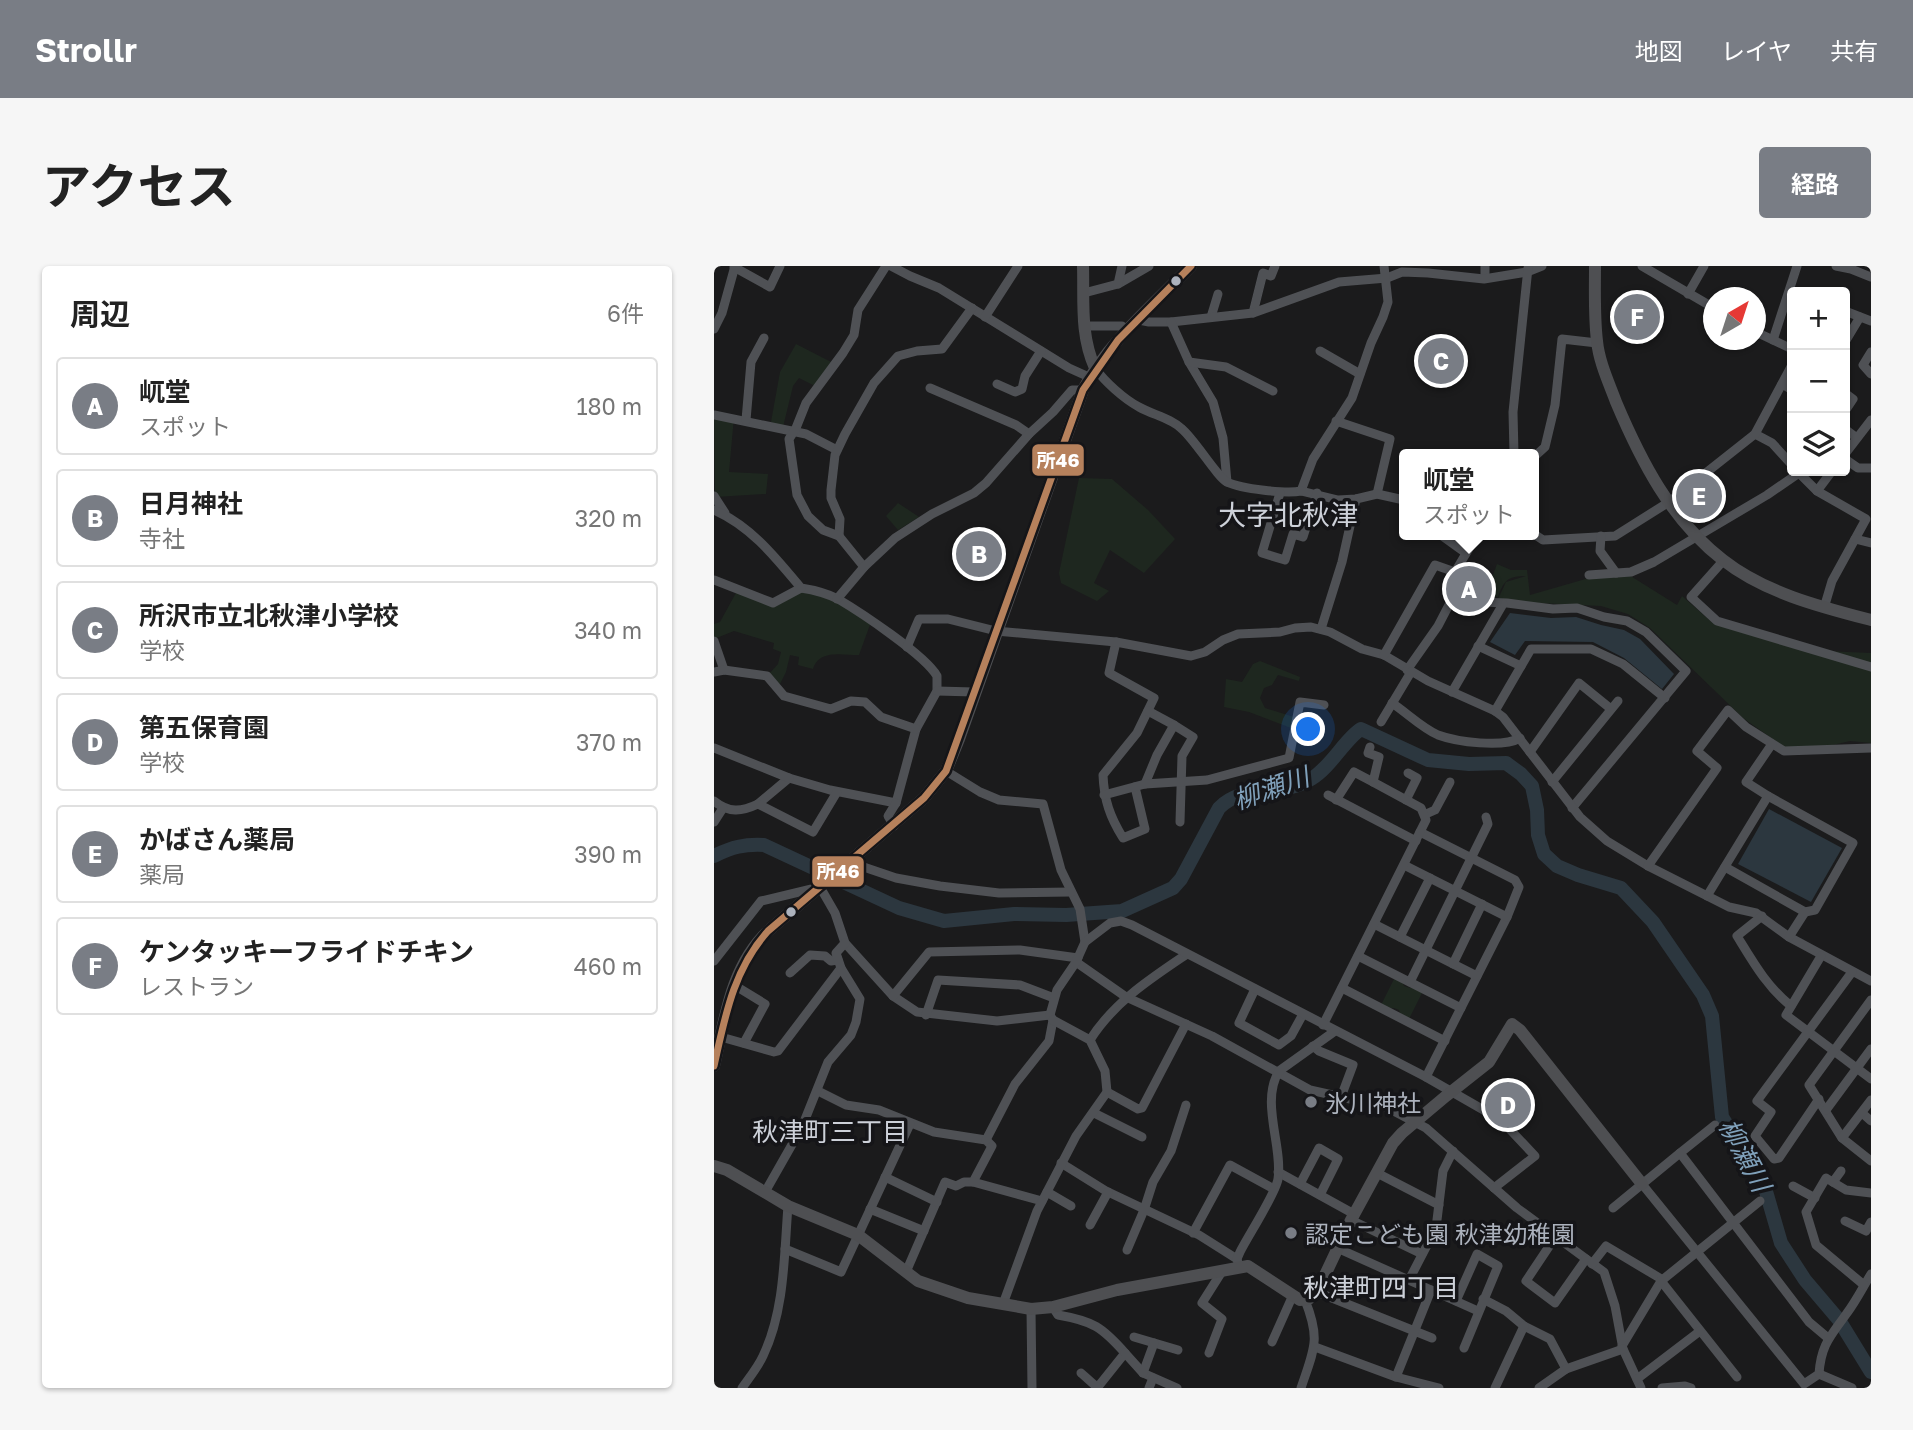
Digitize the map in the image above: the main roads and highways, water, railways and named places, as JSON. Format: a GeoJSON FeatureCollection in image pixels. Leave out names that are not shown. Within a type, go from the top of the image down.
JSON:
{"type":"FeatureCollection","features":[{"type":"Feature","properties":{"kind":"waterway","name":"柳瀬川"},"geometry":{"type":"LineString","coordinates":[[714,856],[738,847],[764,845],[899,908],[944,921],[1014,914],[1066,915],[1122,911],[1173,888],[1181,879],[1219,808],[1229,800],[1240,795],[1289,788],[1311,779],[1325,768],[1361,729],[1428,760],[1469,764],[1506,763],[1532,786],[1538,835],[1544,854],[1557,866],[1621,888],[1653,922],[1703,995],[1712,1016],[1722,1117],[1763,1181],[1781,1243],[1805,1280],[1839,1320],[1871,1372]]}},
{"type":"Feature","properties":{"kind":"place","name":"ケンタッキーフライドチキン"},"geometry":{"type":"Point","coordinates":[1637,317]}},
{"type":"Feature","properties":{"kind":"place","name":"所沢市立北秋津小学校"},"geometry":{"type":"Point","coordinates":[1441,361]}},
{"type":"Feature","properties":{"kind":"place","name":"かばさん薬局"},"geometry":{"type":"Point","coordinates":[1699,496]}},
{"type":"Feature","properties":{"kind":"place","name":"日月神社"},"geometry":{"type":"Point","coordinates":[979,554]}},
{"type":"Feature","properties":{"kind":"place","name":"屼堂"},"geometry":{"type":"Point","coordinates":[1469,589]}},
{"type":"Feature","properties":{"kind":"place","name":"氷川神社"},"geometry":{"type":"Point","coordinates":[1311,1102]}},
{"type":"Feature","properties":{"kind":"place","name":"第五保育園"},"geometry":{"type":"Point","coordinates":[1508,1105]}},
{"type":"Feature","properties":{"kind":"place","name":"認定こども園 秋津幼稚園"},"geometry":{"type":"Point","coordinates":[1291,1233]}},
{"type":"Feature","properties":{"kind":"district","name":"大字北秋津"},"geometry":{"type":"Point","coordinates":[1288,514]}},
{"type":"Feature","properties":{"kind":"district","name":"秋津町三丁目"},"geometry":{"type":"Point","coordinates":[830,1131]}},
{"type":"Feature","properties":{"kind":"district","name":"秋津町四丁目"},"geometry":{"type":"Point","coordinates":[1381,1287]}}]}
